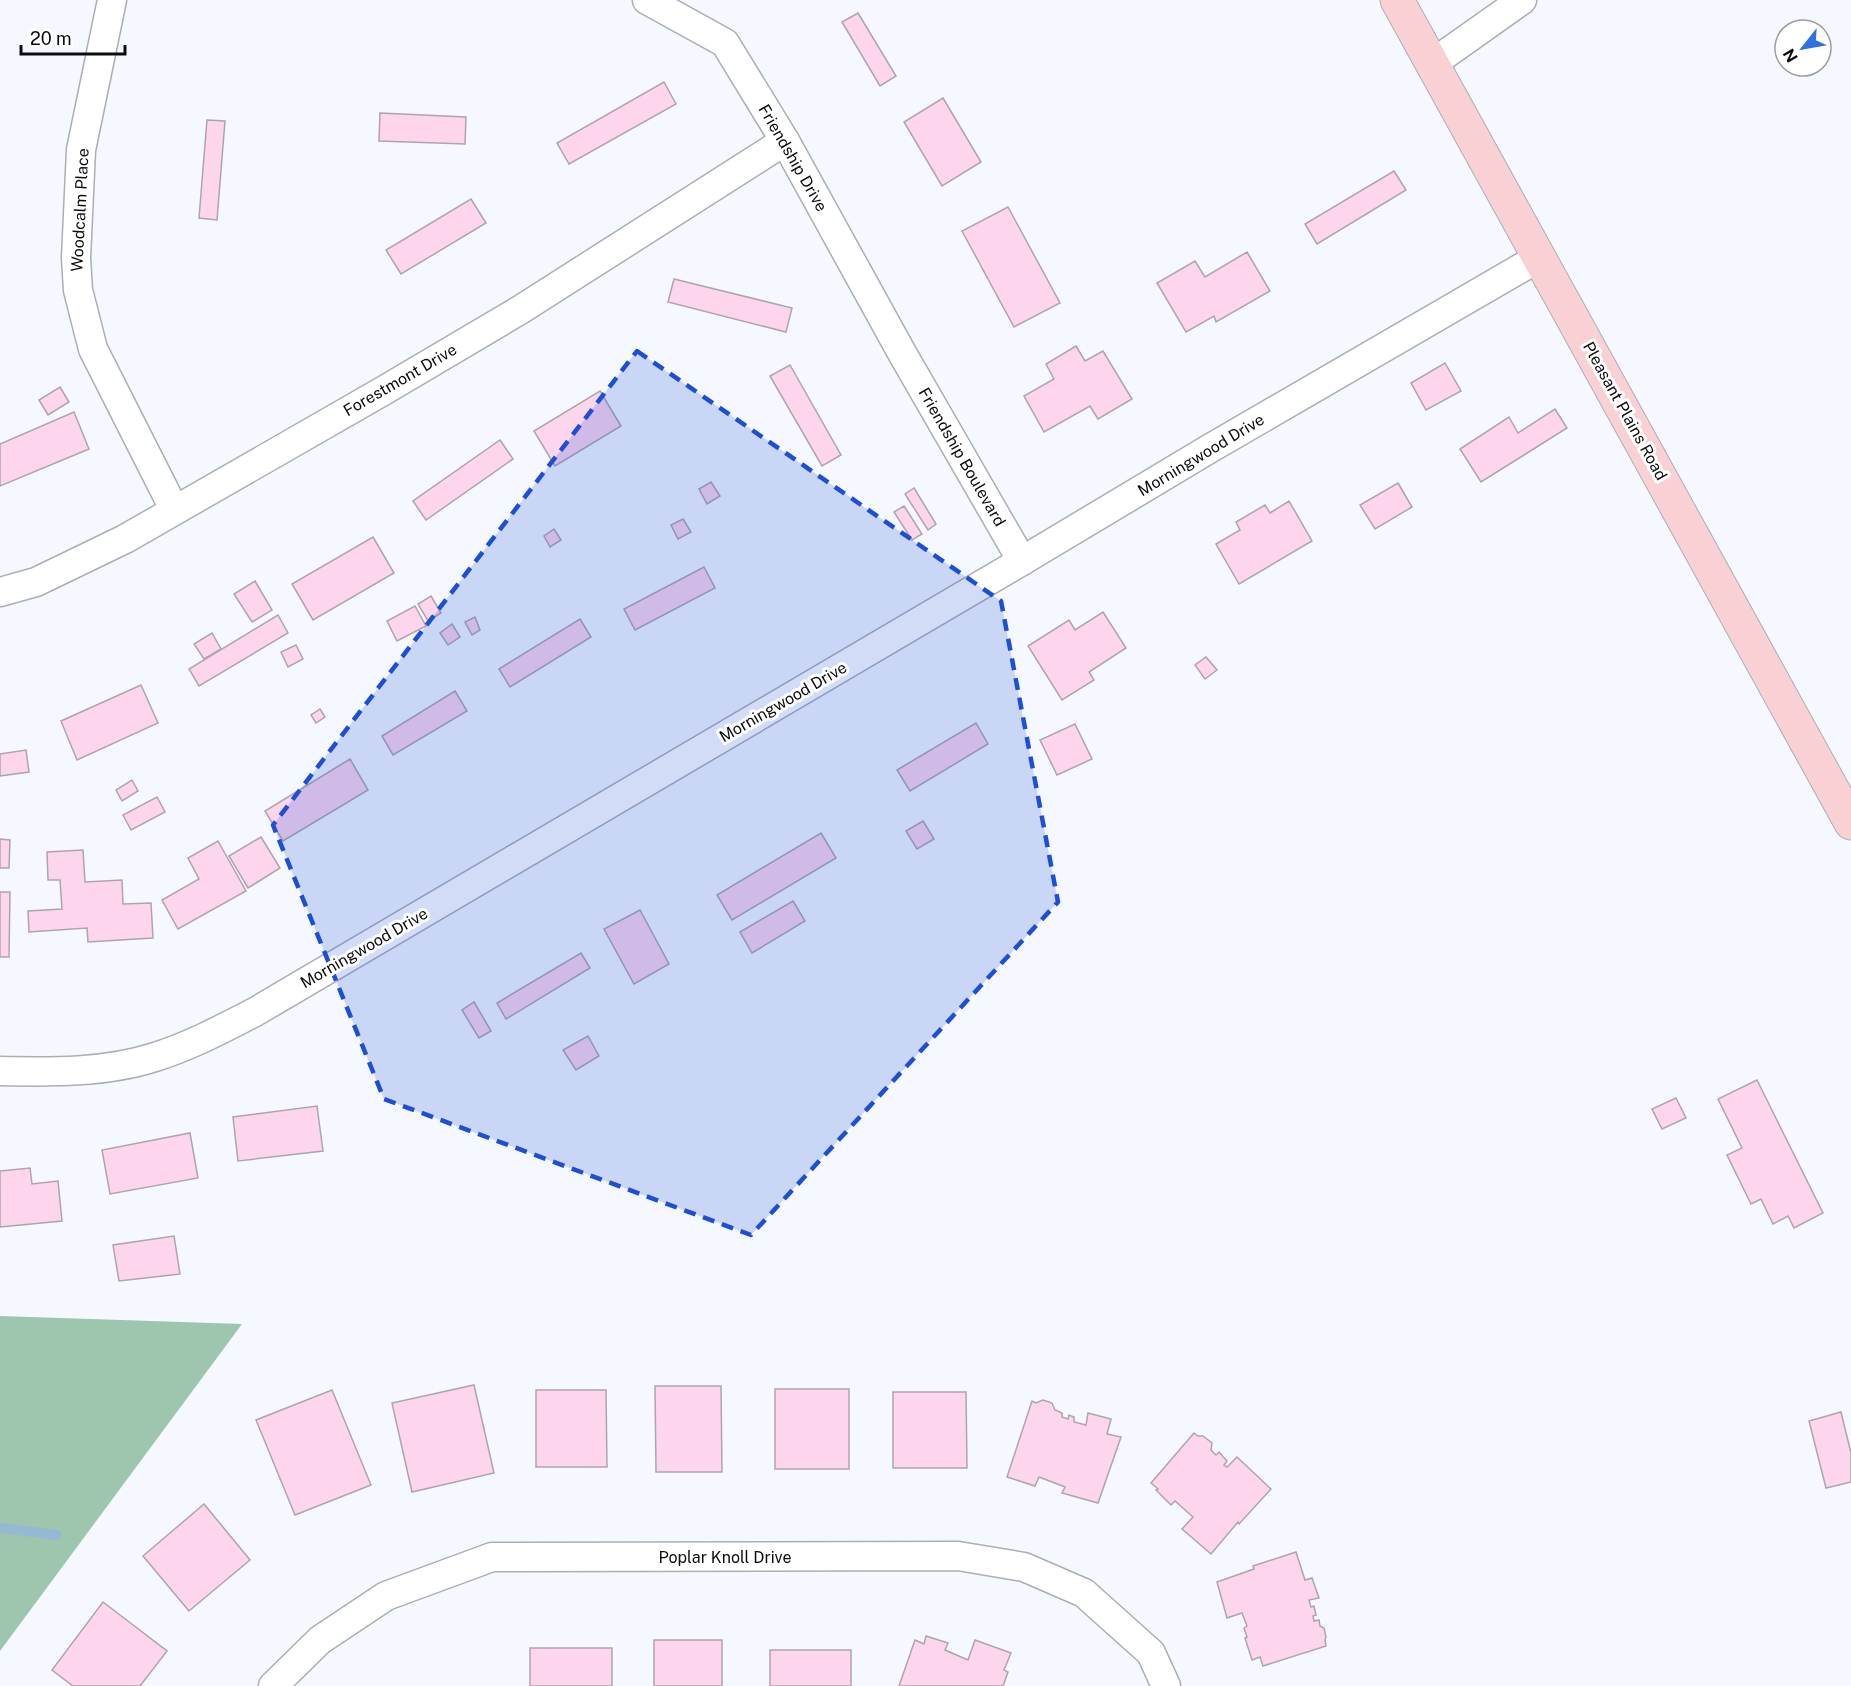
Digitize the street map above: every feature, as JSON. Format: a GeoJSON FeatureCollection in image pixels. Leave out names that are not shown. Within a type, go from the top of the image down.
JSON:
{"type":"FeatureCollection","features":[{"type":"Feature","properties":{"kind":"street","name":"Woodcalm Place"},"geometry":{"type":"LineString","coordinates":[[112,0],[81,150],[76,258],[78,290],[93,349],[174,509]]}},
{"type":"Feature","properties":{"kind":"street","name":"Friendship Drive"},"geometry":{"type":"LineString","coordinates":[[647,0],[725,42],[785,141],[902,353]]}},
{"type":"Feature","properties":{"kind":"street"},"geometry":{"type":"LineString","coordinates":[[1432,63],[1522,0]]}},
{"type":"Feature","properties":{"kind":"street","name":"Pleasant Plains Road"},"geometry":{"type":"LineString","coordinates":[[1400,1],[1851,823]]}},
{"type":"Feature","properties":{"kind":"street","name":"Forestmont Drive"},"geometry":{"type":"LineString","coordinates":[[0,592],[36,582],[125,539],[383,391],[520,310],[785,141]]}},
{"type":"Feature","properties":{"kind":"street","name":"Morningwood Drive"},"geometry":{"type":"LineString","coordinates":[[0,1071],[66,1070],[115,1066],[154,1058],[200,1041],[255,1012],[1209,449],[1540,257]]}},
{"type":"Feature","properties":{"kind":"street","name":"Friendship Boulevard"},"geometry":{"type":"LineString","coordinates":[[902,353],[1022,561]]}},
{"type":"Feature","properties":{"kind":"street","name":"Poplar Knoll Drive"},"geometry":{"type":"LineString","coordinates":[[273,1686],[320,1640],[386,1596],[492,1557],[958,1556],[1024,1567],[1084,1593],[1151,1653],[1166,1686]]}},
{"type":"Feature","properties":{"kind":"highlighted area"},"geometry":{"type":"Polygon","coordinates":[[[637,351],[1001,601],[1058,902],[751,1235],[384,1099],[273,825],[637,351]]]}},
{"type":"Feature","properties":{"kind":"green space"},"geometry":{"type":"Polygon","coordinates":[[[0,1316],[242,1324],[0,1651],[0,1316]]]}},
{"type":"Feature","properties":{"kind":"building"},"geometry":{"type":"Polygon","coordinates":[[[858,13],[896,76],[880,86],[842,22],[858,13]]]}},
{"type":"Feature","properties":{"kind":"building"},"geometry":{"type":"Polygon","coordinates":[[[664,82],[676,104],[569,164],[557,143],[664,82]]]}},
{"type":"Feature","properties":{"kind":"building"},"geometry":{"type":"Polygon","coordinates":[[[943,98],[981,162],[942,186],[904,122],[943,98]]]}},
{"type":"Feature","properties":{"kind":"building"},"geometry":{"type":"Polygon","coordinates":[[[380,113],[466,117],[465,144],[379,141],[380,113]]]}},
{"type":"Feature","properties":{"kind":"building"},"geometry":{"type":"Polygon","coordinates":[[[207,120],[225,121],[217,220],[199,218],[207,120]]]}},
{"type":"Feature","properties":{"kind":"building"},"geometry":{"type":"Polygon","coordinates":[[[1394,171],[1406,190],[1317,244],[1305,224],[1394,171]]]}},
{"type":"Feature","properties":{"kind":"building"},"geometry":{"type":"Polygon","coordinates":[[[471,199],[486,223],[401,274],[386,250],[471,199]]]}},
{"type":"Feature","properties":{"kind":"building"},"geometry":{"type":"Polygon","coordinates":[[[1008,207],[1060,303],[1014,327],[962,231],[1008,207]]]}},
{"type":"Feature","properties":{"kind":"building"},"geometry":{"type":"Polygon","coordinates":[[[1247,252],[1270,291],[1216,322],[1214,316],[1186,332],[1157,283],[1195,261],[1205,277],[1247,252]]]}},
{"type":"Feature","properties":{"kind":"building"},"geometry":{"type":"Polygon","coordinates":[[[674,279],[792,308],[786,332],[668,302],[674,279]]]}},
{"type":"Feature","properties":{"kind":"building"},"geometry":{"type":"Polygon","coordinates":[[[1076,346],[1085,361],[1103,351],[1132,399],[1098,419],[1090,406],[1044,432],[1024,396],[1054,379],[1046,364],[1076,346]]]}},
{"type":"Feature","properties":{"kind":"building"},"geometry":{"type":"Polygon","coordinates":[[[1445,363],[1461,391],[1426,410],[1411,383],[1445,363]]]}},
{"type":"Feature","properties":{"kind":"building"},"geometry":{"type":"Polygon","coordinates":[[[790,365],[841,455],[822,466],[770,376],[790,365]]]}},
{"type":"Feature","properties":{"kind":"building"},"geometry":{"type":"Polygon","coordinates":[[[60,387],[69,402],[48,415],[39,400],[60,387]]]}},
{"type":"Feature","properties":{"kind":"building"},"geometry":{"type":"Polygon","coordinates":[[[600,391],[621,426],[555,466],[534,431],[600,391]]]}},
{"type":"Feature","properties":{"kind":"building"},"geometry":{"type":"Polygon","coordinates":[[[1555,409],[1567,428],[1481,482],[1460,449],[1509,417],[1518,433],[1555,409]]]}},
{"type":"Feature","properties":{"kind":"building"},"geometry":{"type":"Polygon","coordinates":[[[74,412],[89,449],[0,486],[0,444],[74,412]]]}},
{"type":"Feature","properties":{"kind":"building"},"geometry":{"type":"Polygon","coordinates":[[[500,440],[513,459],[426,520],[413,501],[500,440]]]}},
{"type":"Feature","properties":{"kind":"building"},"geometry":{"type":"Polygon","coordinates":[[[711,482],[720,496],[707,504],[699,489],[711,482]]]}},
{"type":"Feature","properties":{"kind":"building"},"geometry":{"type":"Polygon","coordinates":[[[1398,483],[1412,507],[1375,529],[1360,505],[1398,483]]]}},
{"type":"Feature","properties":{"kind":"building"},"geometry":{"type":"Polygon","coordinates":[[[914,488],[936,524],[928,530],[905,494],[914,488]]]}},
{"type":"Feature","properties":{"kind":"building"},"geometry":{"type":"Polygon","coordinates":[[[1289,501],[1312,541],[1239,584],[1216,544],[1240,530],[1236,522],[1265,505],[1270,513],[1289,501]]]}},
{"type":"Feature","properties":{"kind":"building"},"geometry":{"type":"Polygon","coordinates":[[[904,506],[922,534],[912,540],[894,512],[904,506]]]}},
{"type":"Feature","properties":{"kind":"building"},"geometry":{"type":"Polygon","coordinates":[[[683,519],[691,532],[678,539],[671,525],[683,519]]]}},
{"type":"Feature","properties":{"kind":"building"},"geometry":{"type":"Polygon","coordinates":[[[554,529],[561,540],[550,547],[544,536],[554,529]]]}},
{"type":"Feature","properties":{"kind":"building"},"geometry":{"type":"Polygon","coordinates":[[[373,537],[394,573],[313,620],[292,584],[373,537]]]}},
{"type":"Feature","properties":{"kind":"building"},"geometry":{"type":"Polygon","coordinates":[[[704,567],[715,588],[635,630],[624,609],[704,567]]]}},
{"type":"Feature","properties":{"kind":"building"},"geometry":{"type":"Polygon","coordinates":[[[255,581],[272,610],[252,622],[234,594],[255,581]]]}},
{"type":"Feature","properties":{"kind":"building"},"geometry":{"type":"Polygon","coordinates":[[[431,596],[441,613],[428,621],[418,604],[431,596]]]}},
{"type":"Feature","properties":{"kind":"building"},"geometry":{"type":"Polygon","coordinates":[[[415,606],[426,626],[397,641],[387,621],[415,606]]]}},
{"type":"Feature","properties":{"kind":"building"},"geometry":{"type":"Polygon","coordinates":[[[1103,612],[1126,648],[1089,672],[1094,680],[1062,700],[1028,646],[1069,620],[1075,630],[1103,612]]]}},
{"type":"Feature","properties":{"kind":"building"},"geometry":{"type":"Polygon","coordinates":[[[278,615],[288,633],[199,686],[189,669],[278,615]]]}},
{"type":"Feature","properties":{"kind":"building"},"geometry":{"type":"Polygon","coordinates":[[[475,617],[480,630],[472,635],[465,622],[475,617]]]}},
{"type":"Feature","properties":{"kind":"building"},"geometry":{"type":"Polygon","coordinates":[[[580,619],[591,637],[510,687],[499,669],[580,619]]]}},
{"type":"Feature","properties":{"kind":"building"},"geometry":{"type":"Polygon","coordinates":[[[452,624],[460,637],[448,645],[440,633],[452,624]]]}},
{"type":"Feature","properties":{"kind":"building"},"geometry":{"type":"Polygon","coordinates":[[[212,633],[221,649],[204,659],[194,644],[212,633]]]}},
{"type":"Feature","properties":{"kind":"building"},"geometry":{"type":"Polygon","coordinates":[[[296,645],[303,659],[288,667],[281,652],[296,645]]]}},
{"type":"Feature","properties":{"kind":"building"},"geometry":{"type":"Polygon","coordinates":[[[1206,657],[1217,670],[1205,679],[1195,665],[1206,657]]]}},
{"type":"Feature","properties":{"kind":"building"},"geometry":{"type":"Polygon","coordinates":[[[141,685],[158,723],[77,760],[61,721],[141,685]]]}},
{"type":"Feature","properties":{"kind":"building"},"geometry":{"type":"Polygon","coordinates":[[[455,691],[467,711],[393,755],[382,736],[455,691]]]}},
{"type":"Feature","properties":{"kind":"building"},"geometry":{"type":"Polygon","coordinates":[[[320,709],[325,717],[316,723],[311,715],[320,709]]]}},
{"type":"Feature","properties":{"kind":"building"},"geometry":{"type":"Polygon","coordinates":[[[976,723],[988,744],[910,791],[897,770],[976,723]]]}},
{"type":"Feature","properties":{"kind":"building"},"geometry":{"type":"Polygon","coordinates":[[[1075,724],[1092,759],[1057,775],[1040,740],[1075,724]]]}},
{"type":"Feature","properties":{"kind":"building"},"geometry":{"type":"Polygon","coordinates":[[[26,750],[29,772],[0,776],[0,754],[26,750]]]}},
{"type":"Feature","properties":{"kind":"building"},"geometry":{"type":"Polygon","coordinates":[[[350,759],[368,790],[283,841],[265,811],[350,759]]]}},
{"type":"Feature","properties":{"kind":"building"},"geometry":{"type":"Polygon","coordinates":[[[132,780],[138,791],[122,801],[116,790],[132,780]]]}},
{"type":"Feature","properties":{"kind":"building"},"geometry":{"type":"Polygon","coordinates":[[[157,797],[165,812],[131,830],[123,815],[157,797]]]}},
{"type":"Feature","properties":{"kind":"building"},"geometry":{"type":"Polygon","coordinates":[[[923,821],[934,839],[917,849],[906,831],[923,821]]]}},
{"type":"Feature","properties":{"kind":"building"},"geometry":{"type":"Polygon","coordinates":[[[821,833],[836,858],[732,920],[717,895],[821,833]]]}},
{"type":"Feature","properties":{"kind":"building"},"geometry":{"type":"Polygon","coordinates":[[[261,837],[280,868],[248,888],[229,856],[261,837]]]}},
{"type":"Feature","properties":{"kind":"building"},"geometry":{"type":"Polygon","coordinates":[[[0,839],[10,840],[9,868],[0,868],[0,839]]]}},
{"type":"Feature","properties":{"kind":"building"},"geometry":{"type":"Polygon","coordinates":[[[218,841],[246,891],[178,929],[162,900],[199,879],[188,858],[218,841]]]}},
{"type":"Feature","properties":{"kind":"building"},"geometry":{"type":"Polygon","coordinates":[[[83,850],[85,882],[122,880],[123,904],[151,903],[153,938],[88,942],[87,928],[29,932],[28,911],[62,909],[60,880],[48,880],[47,852],[83,850]]]}},
{"type":"Feature","properties":{"kind":"building"},"geometry":{"type":"Polygon","coordinates":[[[0,892],[10,892],[9,957],[0,957],[0,892]]]}},
{"type":"Feature","properties":{"kind":"building"},"geometry":{"type":"Polygon","coordinates":[[[793,901],[805,921],[752,953],[740,932],[793,901]]]}},
{"type":"Feature","properties":{"kind":"building"},"geometry":{"type":"Polygon","coordinates":[[[640,910],[669,964],[634,984],[604,929],[640,910]]]}},
{"type":"Feature","properties":{"kind":"building"},"geometry":{"type":"Polygon","coordinates":[[[581,953],[590,968],[506,1019],[497,1003],[581,953]]]}},
{"type":"Feature","properties":{"kind":"building"},"geometry":{"type":"Polygon","coordinates":[[[474,1002],[491,1031],[479,1038],[462,1010],[474,1002]]]}},
{"type":"Feature","properties":{"kind":"building"},"geometry":{"type":"Polygon","coordinates":[[[588,1036],[599,1056],[576,1070],[563,1050],[588,1036]]]}},
{"type":"Feature","properties":{"kind":"building"},"geometry":{"type":"Polygon","coordinates":[[[1757,1080],[1823,1213],[1794,1228],[1788,1216],[1773,1224],[1761,1199],[1751,1204],[1727,1155],[1742,1148],[1718,1099],[1757,1080]]]}},
{"type":"Feature","properties":{"kind":"building"},"geometry":{"type":"Polygon","coordinates":[[[1676,1098],[1686,1118],[1662,1129],[1652,1109],[1676,1098]]]}},
{"type":"Feature","properties":{"kind":"building"},"geometry":{"type":"Polygon","coordinates":[[[317,1106],[323,1151],[238,1161],[233,1117],[317,1106]]]}},
{"type":"Feature","properties":{"kind":"building"},"geometry":{"type":"Polygon","coordinates":[[[190,1133],[198,1178],[110,1194],[102,1150],[190,1133]]]}},
{"type":"Feature","properties":{"kind":"building"},"geometry":{"type":"Polygon","coordinates":[[[30,1168],[32,1184],[58,1181],[62,1221],[0,1227],[0,1171],[30,1168]]]}},
{"type":"Feature","properties":{"kind":"building"},"geometry":{"type":"Polygon","coordinates":[[[174,1236],[180,1274],[119,1281],[113,1245],[174,1236]]]}},
{"type":"Feature","properties":{"kind":"building"},"geometry":{"type":"Polygon","coordinates":[[[474,1385],[494,1473],[412,1492],[392,1403],[474,1385]]]}},
{"type":"Feature","properties":{"kind":"building"},"geometry":{"type":"Polygon","coordinates":[[[655,1386],[721,1386],[722,1472],[656,1472],[655,1386]]]}},
{"type":"Feature","properties":{"kind":"building"},"geometry":{"type":"Polygon","coordinates":[[[775,1389],[849,1389],[849,1469],[775,1469],[775,1389]]]}},
{"type":"Feature","properties":{"kind":"building"},"geometry":{"type":"Polygon","coordinates":[[[332,1390],[371,1485],[295,1515],[256,1420],[332,1390]]]}},
{"type":"Feature","properties":{"kind":"building"},"geometry":{"type":"Polygon","coordinates":[[[536,1390],[606,1390],[607,1467],[536,1467],[536,1390]]]}},
{"type":"Feature","properties":{"kind":"building"},"geometry":{"type":"Polygon","coordinates":[[[893,1392],[966,1392],[967,1468],[893,1468],[893,1392]]]}},
{"type":"Feature","properties":{"kind":"building"},"geometry":{"type":"Polygon","coordinates":[[[1043,1400],[1052,1403],[1055,1410],[1062,1413],[1062,1417],[1068,1419],[1069,1415],[1074,1417],[1074,1422],[1086,1425],[1088,1413],[1111,1419],[1107,1434],[1121,1437],[1098,1503],[1062,1493],[1065,1487],[1039,1477],[1035,1486],[1007,1477],[1032,1401],[1036,1403],[1043,1400]]]}},
{"type":"Feature","properties":{"kind":"building"},"geometry":{"type":"Polygon","coordinates":[[[1841,1412],[1851,1453],[1851,1482],[1826,1488],[1809,1421],[1841,1412]]]}},
{"type":"Feature","properties":{"kind":"building"},"geometry":{"type":"Polygon","coordinates":[[[1194,1433],[1212,1443],[1211,1450],[1216,1455],[1219,1452],[1227,1461],[1224,1465],[1227,1467],[1237,1457],[1271,1489],[1239,1524],[1238,1522],[1211,1554],[1182,1529],[1193,1517],[1175,1501],[1171,1505],[1151,1483],[1194,1433]]]}},
{"type":"Feature","properties":{"kind":"building"},"geometry":{"type":"Polygon","coordinates":[[[204,1504],[250,1560],[189,1611],[143,1556],[204,1504]]]}},
{"type":"Feature","properties":{"kind":"building"},"geometry":{"type":"Polygon","coordinates":[[[1296,1552],[1305,1580],[1312,1578],[1319,1598],[1309,1600],[1311,1607],[1314,1606],[1316,1615],[1313,1616],[1314,1621],[1319,1620],[1320,1626],[1324,1628],[1326,1646],[1263,1666],[1260,1657],[1252,1660],[1245,1638],[1247,1637],[1244,1628],[1247,1626],[1242,1613],[1227,1618],[1217,1582],[1254,1569],[1253,1566],[1296,1552]]]}},
{"type":"Feature","properties":{"kind":"building"},"geometry":{"type":"Polygon","coordinates":[[[103,1602],[167,1651],[140,1686],[73,1686],[52,1670],[103,1602]]]}},
{"type":"Feature","properties":{"kind":"building"},"geometry":{"type":"Polygon","coordinates":[[[926,1636],[948,1643],[945,1650],[968,1660],[975,1640],[1011,1653],[1004,1670],[1008,1672],[1003,1686],[899,1686],[915,1640],[924,1644],[926,1636]]]}},
{"type":"Feature","properties":{"kind":"building"},"geometry":{"type":"Polygon","coordinates":[[[654,1640],[722,1640],[722,1686],[654,1686],[654,1640]]]}},
{"type":"Feature","properties":{"kind":"building"},"geometry":{"type":"Polygon","coordinates":[[[530,1648],[612,1648],[612,1686],[530,1686],[530,1648]]]}},
{"type":"Feature","properties":{"kind":"building"},"geometry":{"type":"Polygon","coordinates":[[[770,1650],[851,1650],[851,1686],[770,1686],[770,1650]]]}},
{"type":"Feature","properties":{"kind":"waterway"},"geometry":{"type":"LineString","coordinates":[[0,1528],[57,1535]]}}]}
